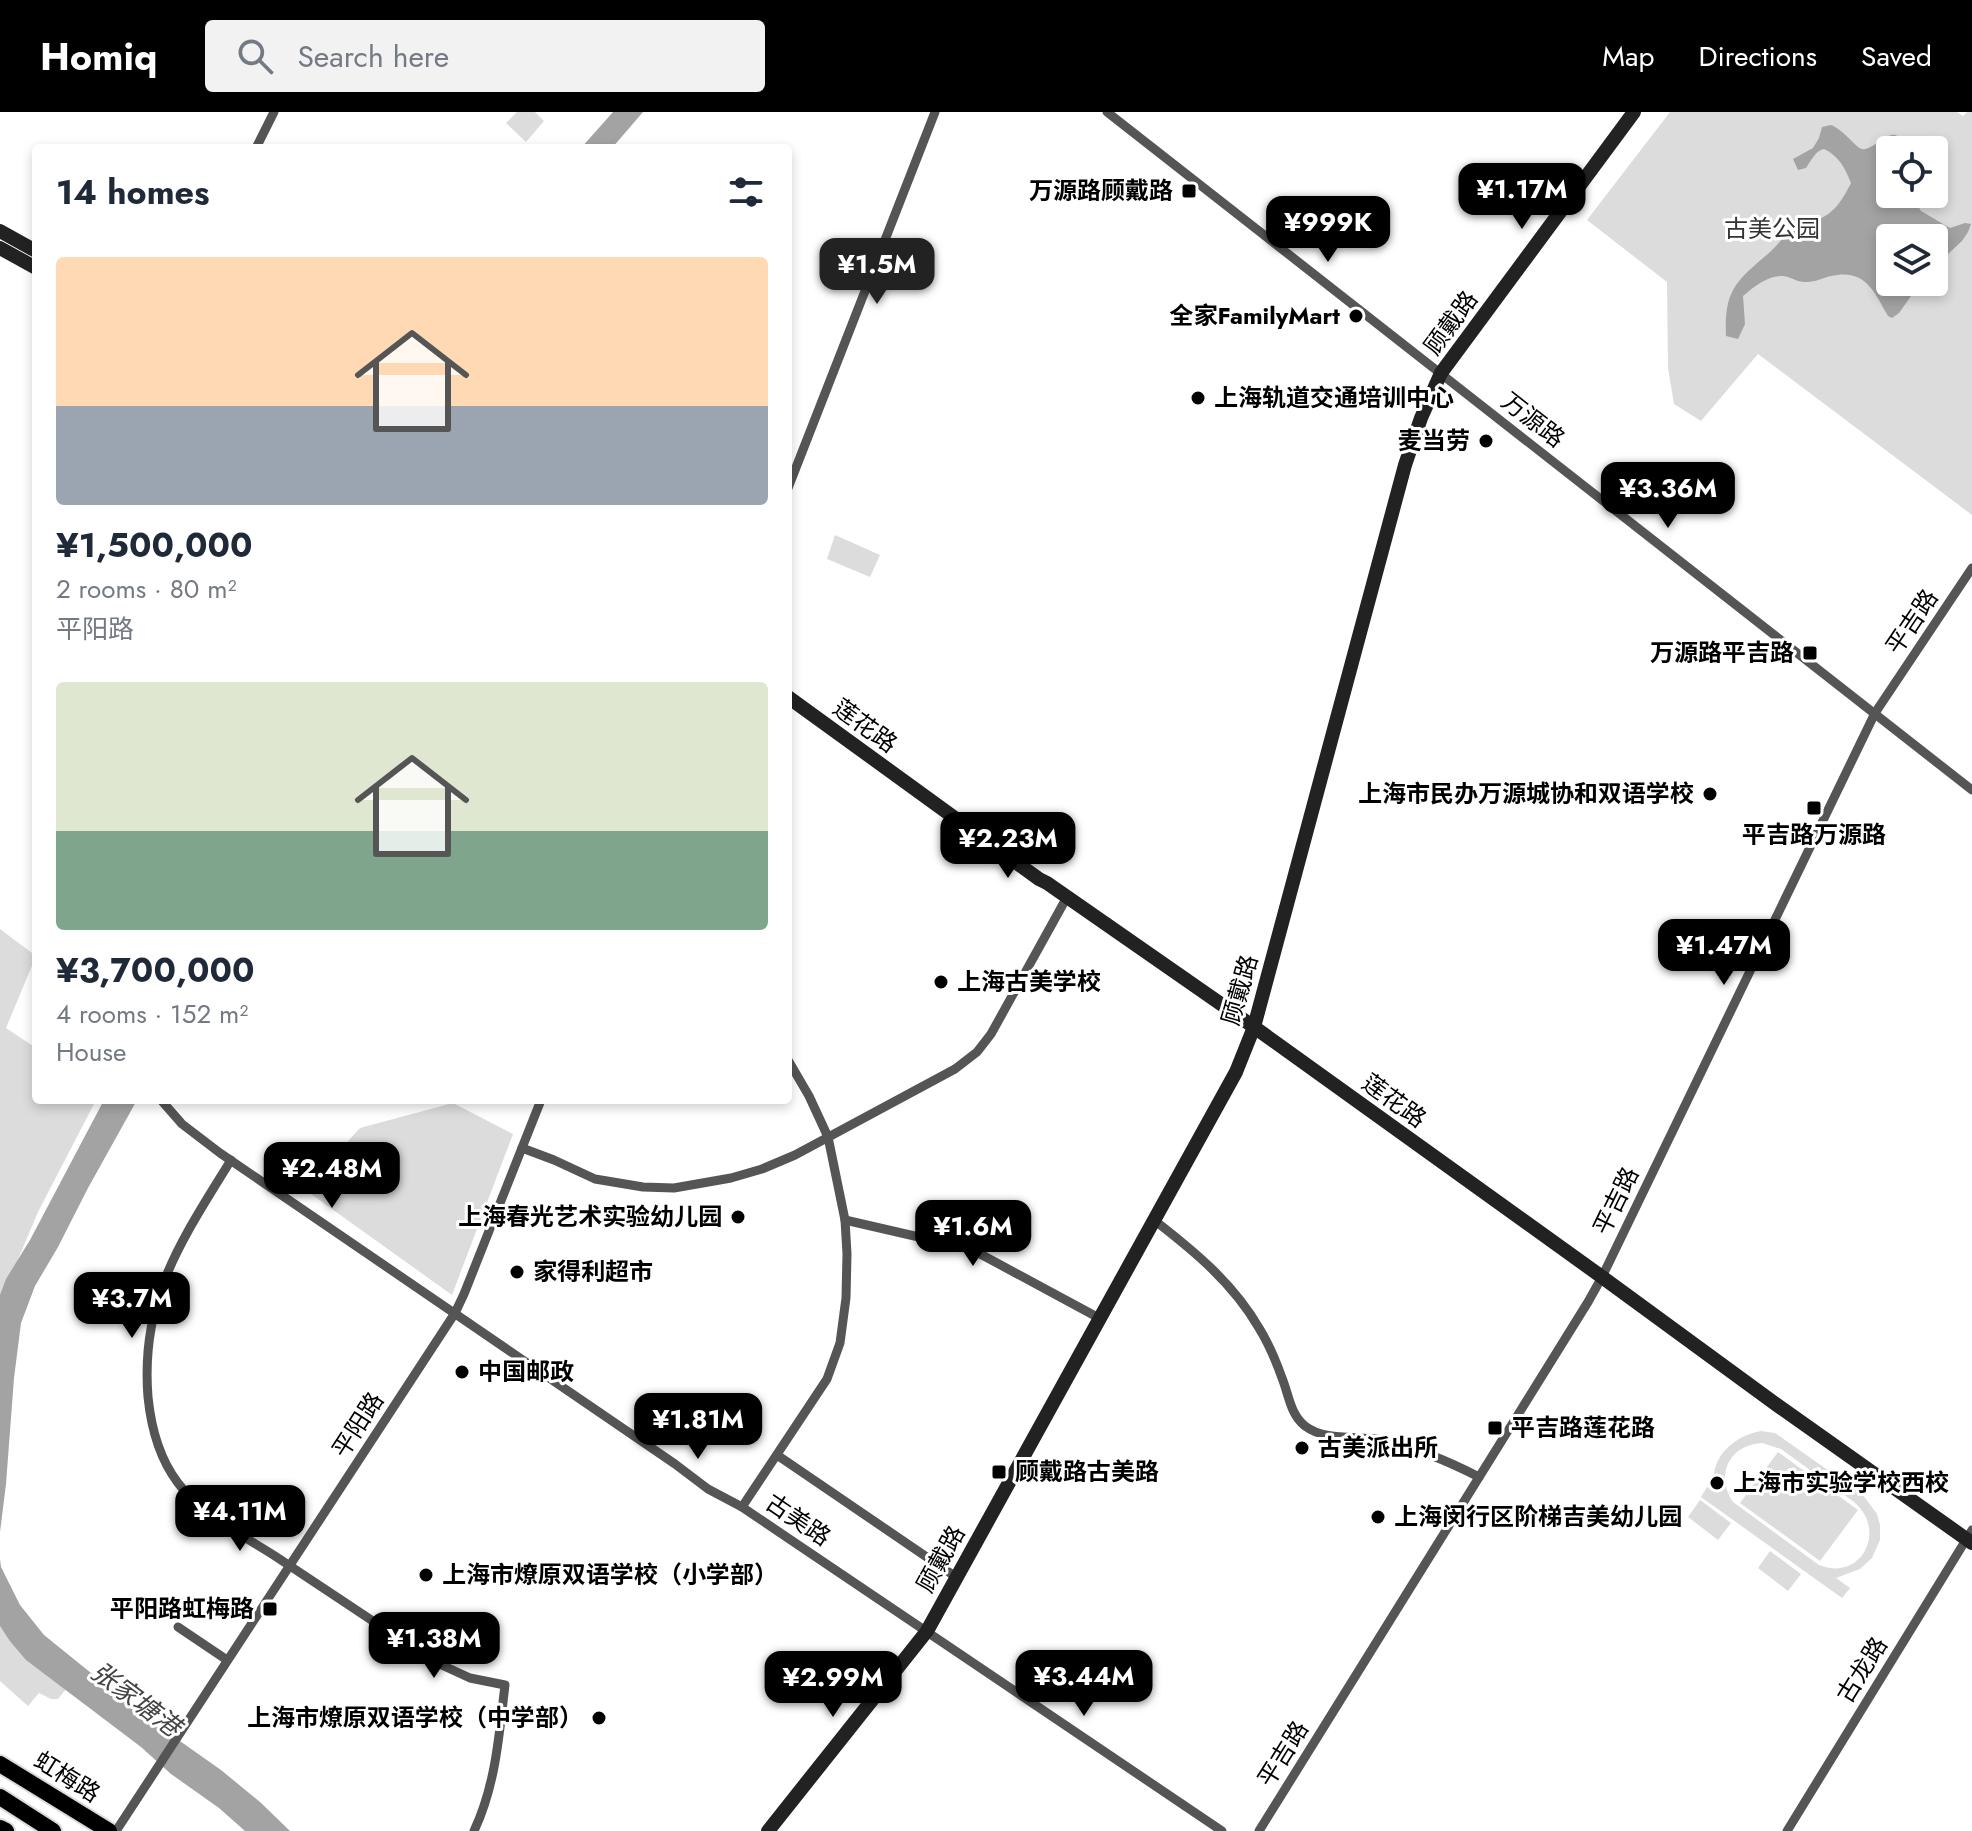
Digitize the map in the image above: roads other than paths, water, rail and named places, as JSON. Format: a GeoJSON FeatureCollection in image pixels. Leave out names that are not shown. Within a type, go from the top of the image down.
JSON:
{"type":"FeatureCollection","features":[{"type":"Feature","properties":{"kind":"main road","name":"顾戴路"},"geometry":{"type":"LineString","coordinates":[[768,1831],[927,1631],[1236,1072],[1254,1027],[1405,465],[1421,418],[1441,373],[1634,112]]}},
{"type":"Feature","properties":{"kind":"main road"},"geometry":{"type":"LineString","coordinates":[[0,231],[32,249]]}},
{"type":"Feature","properties":{"kind":"main road"},"geometry":{"type":"LineString","coordinates":[[0,248],[32,266]]}},
{"type":"Feature","properties":{"kind":"main road","name":"莲花路"},"geometry":{"type":"LineString","coordinates":[[792,700],[1027,870],[1254,1027],[1777,1405],[1970,1537]]}},
{"type":"Feature","properties":{"kind":"main road","name":"虹梅路"},"geometry":{"type":"LineString","coordinates":[[0,1764],[109,1831]]}},
{"type":"Feature","properties":{"kind":"main road","name":"虹梅路"},"geometry":{"type":"LineString","coordinates":[[0,1777],[88,1831]]}},
{"type":"Feature","properties":{"kind":"main road"},"geometry":{"type":"LineString","coordinates":[[0,1798],[52,1831]]}},
{"type":"Feature","properties":{"kind":"main road"},"geometry":{"type":"LineString","coordinates":[[0,1828],[6,1831]]}},
{"type":"Feature","properties":{"kind":"street"},"geometry":{"type":"LineString","coordinates":[[258,144],[274,112]]}},
{"type":"Feature","properties":{"kind":"street"},"geometry":{"type":"LineString","coordinates":[[792,478],[935,112]]}},
{"type":"Feature","properties":{"kind":"street","name":"万源路"},"geometry":{"type":"LineString","coordinates":[[1107,112],[1972,790]]}},
{"type":"Feature","properties":{"kind":"street","name":"平吉路"},"geometry":{"type":"LineString","coordinates":[[1259,1831],[1602,1277],[1875,713],[1972,568]]}},
{"type":"Feature","properties":{"kind":"street"},"geometry":{"type":"LineString","coordinates":[[522,1148],[595,1179],[643,1187],[674,1188],[731,1178],[795,1155],[955,1069],[977,1052],[991,1034],[1067,897]]}},
{"type":"Feature","properties":{"kind":"street"},"geometry":{"type":"LineString","coordinates":[[742,1507],[827,1379],[840,1343],[846,1298],[845,1220],[828,1137],[792,1067]]}},
{"type":"Feature","properties":{"kind":"street","name":"古美路"},"geometry":{"type":"LineString","coordinates":[[164,1104],[182,1124],[231,1160],[708,1489],[742,1507],[1222,1831]]}},
{"type":"Feature","properties":{"kind":"street","name":"平阳路"},"geometry":{"type":"LineString","coordinates":[[116,1831],[455,1313],[539,1104]]}},
{"type":"Feature","properties":{"kind":"street"},"geometry":{"type":"LineString","coordinates":[[231,1160],[181,1241],[151,1322],[147,1379],[149,1411],[156,1438],[177,1483],[210,1514],[433,1661],[470,1678],[505,1685],[495,1770],[474,1831]]}},
{"type":"Feature","properties":{"kind":"street"},"geometry":{"type":"LineString","coordinates":[[845,1220],[971,1249],[1099,1318]]}},
{"type":"Feature","properties":{"kind":"street"},"geometry":{"type":"LineString","coordinates":[[1154,1220],[1204,1260],[1241,1301],[1265,1339],[1290,1405],[1304,1426],[1328,1436],[1379,1439],[1407,1446],[1479,1477]]}},
{"type":"Feature","properties":{"kind":"street"},"geometry":{"type":"LineString","coordinates":[[777,1455],[956,1577]]}},
{"type":"Feature","properties":{"kind":"street","name":"古龙路"},"geometry":{"type":"LineString","coordinates":[[1787,1831],[1970,1537]]}},
{"type":"Feature","properties":{"kind":"street"},"geometry":{"type":"LineString","coordinates":[[178,1627],[227,1660]]}},
{"type":"Feature","properties":{"kind":"place","name":"万源路顾戴路"},"geometry":{"type":"Point","coordinates":[1189,191]}},
{"type":"Feature","properties":{"kind":"place","name":"全家FamilyMart"},"geometry":{"type":"Point","coordinates":[1356,316]}},
{"type":"Feature","properties":{"kind":"place","name":"上海轨道交通培训中心"},"geometry":{"type":"Point","coordinates":[1198,398]}},
{"type":"Feature","properties":{"kind":"place","name":"麦当劳"},"geometry":{"type":"Point","coordinates":[1486,441]}},
{"type":"Feature","properties":{"kind":"place","name":"万源路平吉路"},"geometry":{"type":"Point","coordinates":[1810,653]}},
{"type":"Feature","properties":{"kind":"place","name":"上海市民办万源城协和双语学校"},"geometry":{"type":"Point","coordinates":[1710,794]}},
{"type":"Feature","properties":{"kind":"place","name":"平吉路万源路"},"geometry":{"type":"Point","coordinates":[1814,808]}},
{"type":"Feature","properties":{"kind":"place","name":"上海古美学校"},"geometry":{"type":"Point","coordinates":[941,982]}},
{"type":"Feature","properties":{"kind":"place","name":"上海春光艺术实验幼儿园"},"geometry":{"type":"Point","coordinates":[738,1217]}},
{"type":"Feature","properties":{"kind":"place","name":"家得利超市"},"geometry":{"type":"Point","coordinates":[517,1272]}},
{"type":"Feature","properties":{"kind":"place","name":"中国邮政"},"geometry":{"type":"Point","coordinates":[462,1372]}},
{"type":"Feature","properties":{"kind":"place","name":"平吉路莲花路"},"geometry":{"type":"Point","coordinates":[1495,1428]}},
{"type":"Feature","properties":{"kind":"place","name":"古美派出所"},"geometry":{"type":"Point","coordinates":[1302,1448]}},
{"type":"Feature","properties":{"kind":"place","name":"顾戴路古美路"},"geometry":{"type":"Point","coordinates":[999,1472]}},
{"type":"Feature","properties":{"kind":"place","name":"上海市实验学校西校"},"geometry":{"type":"Point","coordinates":[1717,1483]}},
{"type":"Feature","properties":{"kind":"place","name":"上海闵行区阶梯吉美幼儿园"},"geometry":{"type":"Point","coordinates":[1378,1517]}},
{"type":"Feature","properties":{"kind":"place","name":"上海市燎原双语学校（小学部）"},"geometry":{"type":"Point","coordinates":[426,1575]}},
{"type":"Feature","properties":{"kind":"place","name":"平阳路虹梅路"},"geometry":{"type":"Point","coordinates":[270,1609]}},
{"type":"Feature","properties":{"kind":"place","name":"上海市燎原双语学校（中学部）"},"geometry":{"type":"Point","coordinates":[599,1718]}},
{"type":"Feature","properties":{"kind":"park label","name":"古美公园"},"geometry":{"type":"Point","coordinates":[1772,229]}},
{"type":"Feature","properties":{"kind":"water label","name":"张家塘港"},"geometry":{"type":"Point","coordinates":[136,1699]}}]}
